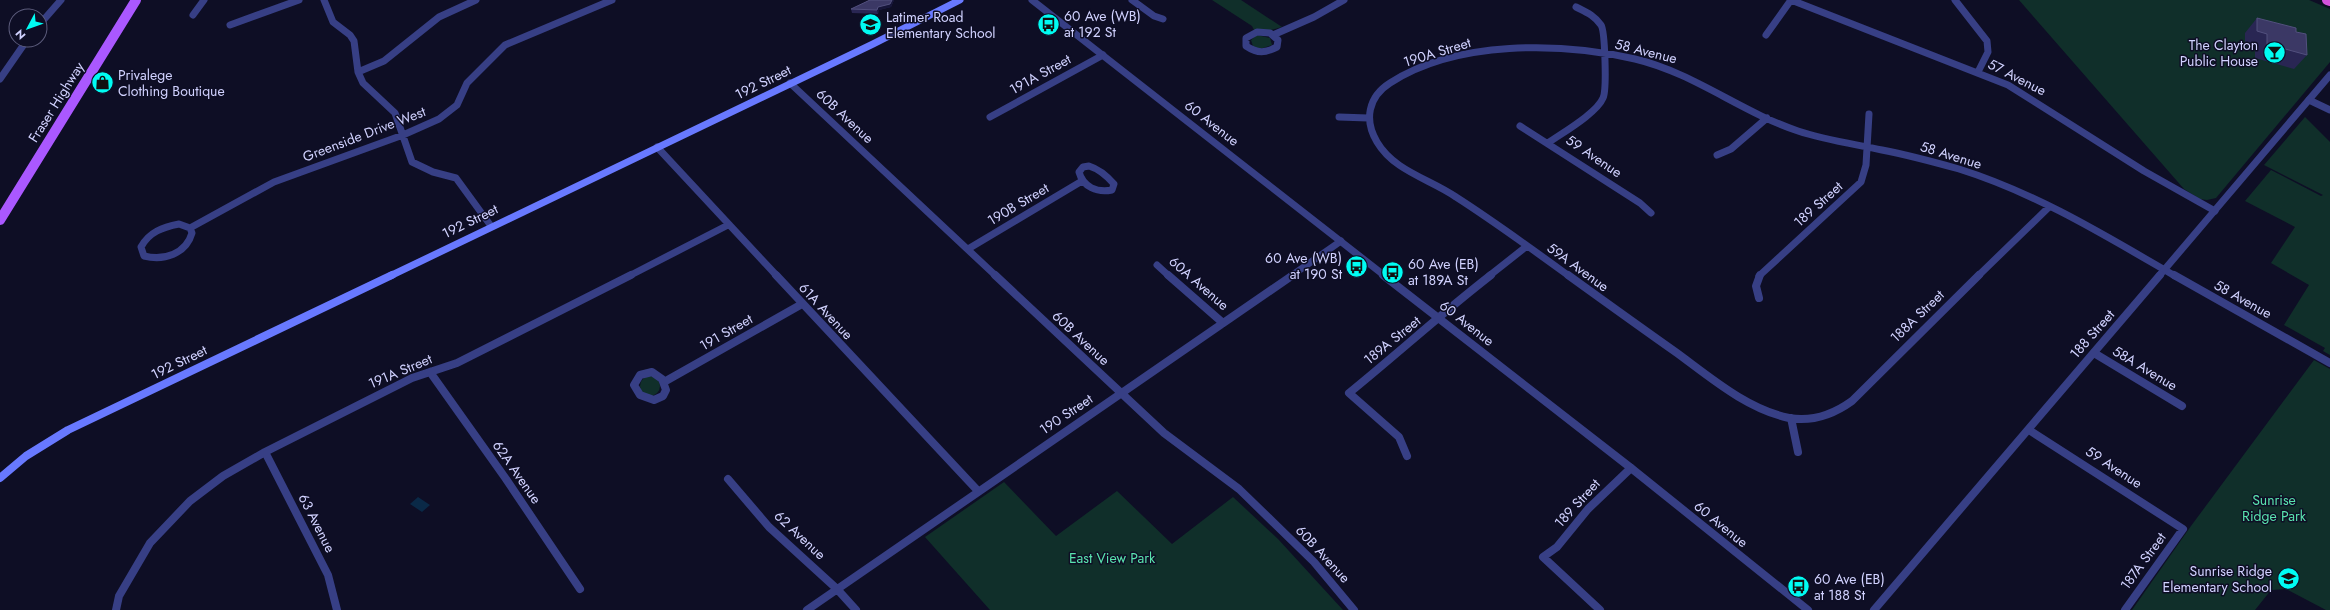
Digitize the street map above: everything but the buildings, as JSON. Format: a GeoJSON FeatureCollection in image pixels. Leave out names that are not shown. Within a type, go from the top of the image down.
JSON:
{"type":"FeatureCollection","features":[{"type":"Feature","properties":{"kind":"main road","name":"Fraser Highway"},"geometry":{"type":"LineString","coordinates":[[0,220],[136,0]]}},
{"type":"Feature","properties":{"kind":"main road","name":"192 Street"},"geometry":{"type":"LineString","coordinates":[[0,478],[26,456],[68,430],[960,0]]}},
{"type":"Feature","properties":{"kind":"street"},"geometry":{"type":"LineString","coordinates":[[48,15],[61,0]]}},
{"type":"Feature","properties":{"kind":"street"},"geometry":{"type":"LineString","coordinates":[[193,15],[204,0]]}},
{"type":"Feature","properties":{"kind":"street"},"geometry":{"type":"LineString","coordinates":[[230,26],[299,0]]}},
{"type":"Feature","properties":{"kind":"street"},"geometry":{"type":"LineString","coordinates":[[324,0],[333,22],[350,35],[354,41],[358,72],[362,83],[391,108],[403,135],[412,162],[433,172],[456,178],[490,226]]}},
{"type":"Feature","properties":{"kind":"street"},"geometry":{"type":"LineString","coordinates":[[358,72],[384,61],[439,17],[476,0]]}},
{"type":"Feature","properties":{"kind":"street","name":"Greenside Drive West"},"geometry":{"type":"LineString","coordinates":[[190,228],[274,182],[421,128],[449,113],[457,105],[467,83],[505,45],[521,36],[562,22],[612,0]]}},
{"type":"Feature","properties":{"kind":"street","name":"60 Avenue"},"geometry":{"type":"LineString","coordinates":[[1032,0],[1631,468],[1808,610]]}},
{"type":"Feature","properties":{"kind":"street"},"geometry":{"type":"LineString","coordinates":[[1132,0],[1154,16],[1163,20]]}},
{"type":"Feature","properties":{"kind":"street"},"geometry":{"type":"LineString","coordinates":[[1274,35],[1278,44],[1270,51],[1259,52],[1246,46],[1246,38],[1252,33],[1262,31],[1274,35],[1314,17],[1344,0]]}},
{"type":"Feature","properties":{"kind":"street"},"geometry":{"type":"LineString","coordinates":[[1766,36],[1791,0]]}},
{"type":"Feature","properties":{"kind":"street","name":"57 Avenue"},"geometry":{"type":"LineString","coordinates":[[1791,0],[1978,72],[2025,94],[2144,170],[2215,211]]}},
{"type":"Feature","properties":{"kind":"street"},"geometry":{"type":"LineString","coordinates":[[1955,0],[1988,41],[1988,52],[1978,72]]}},
{"type":"Feature","properties":{"kind":"street"},"geometry":{"type":"LineString","coordinates":[[1548,143],[1594,109],[1603,99],[1606,86],[1602,26],[1591,14],[1576,7]]}},
{"type":"Feature","properties":{"kind":"street"},"geometry":{"type":"LineString","coordinates":[[0,79],[21,48]]}},
{"type":"Feature","properties":{"kind":"street","name":"58 Avenue"},"geometry":{"type":"LineString","coordinates":[[1538,48],[1604,54],[1636,59],[1668,68],[1767,118],[1810,135],[1868,147],[1962,170],[2015,190],[2049,206],[2330,363]]}},
{"type":"Feature","properties":{"kind":"street","name":"190A Street"},"geometry":{"type":"LineString","coordinates":[[1368,118],[1372,99],[1379,91],[1390,82],[1415,69],[1452,57],[1481,52],[1538,48]]}},
{"type":"Feature","properties":{"kind":"street","name":"191A Street"},"geometry":{"type":"LineString","coordinates":[[990,117],[1103,55]]}},
{"type":"Feature","properties":{"kind":"street","name":"188 Street"},"geometry":{"type":"LineString","coordinates":[[1874,610],[2029,430],[2330,75]]}},
{"type":"Feature","properties":{"kind":"street","name":"60B Avenue"},"geometry":{"type":"LineString","coordinates":[[790,83],[1164,433],[1239,489],[1314,562],[1354,610]]}},
{"type":"Feature","properties":{"kind":"street"},"geometry":{"type":"LineString","coordinates":[[2309,100],[2330,110]]}},
{"type":"Feature","properties":{"kind":"street","name":"189 Street"},"geometry":{"type":"LineString","coordinates":[[1760,298],[1756,285],[1760,274],[1861,182],[1866,169],[1868,147],[1866,129],[1869,114]]}},
{"type":"Feature","properties":{"kind":"street"},"geometry":{"type":"LineString","coordinates":[[1338,118],[1368,118]]}},
{"type":"Feature","properties":{"kind":"street","name":"59A Avenue"},"geometry":{"type":"LineString","coordinates":[[1368,118],[1372,133],[1388,156],[1406,169],[1454,195],[1731,392],[1768,412],[1791,418]]}},
{"type":"Feature","properties":{"kind":"street"},"geometry":{"type":"LineString","coordinates":[[1717,155],[1731,149],[1767,118]]}},
{"type":"Feature","properties":{"kind":"street","name":"59 Avenue"},"geometry":{"type":"LineString","coordinates":[[1520,126],[1640,203],[1651,213]]}},
{"type":"Feature","properties":{"kind":"street","name":"61A Avenue"},"geometry":{"type":"LineString","coordinates":[[657,147],[728,225],[978,491]]}},
{"type":"Feature","properties":{"kind":"street"},"geometry":{"type":"LineString","coordinates":[[1089,166],[1095,167],[1114,184],[1112,190],[1105,193],[1098,191],[1082,181],[1079,172],[1083,167],[1089,166]]}},
{"type":"Feature","properties":{"kind":"street","name":"190B Street"},"geometry":{"type":"LineString","coordinates":[[968,249],[1082,181]]}},
{"type":"Feature","properties":{"kind":"street","name":"188A Street"},"geometry":{"type":"LineString","coordinates":[[1791,418],[1819,417],[1838,410],[1852,401],[1905,346],[2049,206]]}},
{"type":"Feature","properties":{"kind":"street"},"geometry":{"type":"LineString","coordinates":[[175,225],[190,228],[192,238],[188,244],[174,254],[157,259],[144,256],[141,252],[143,242],[155,231],[175,225]]}},
{"type":"Feature","properties":{"kind":"street","name":"191A Street"},"geometry":{"type":"LineString","coordinates":[[116,610],[119,596],[150,543],[190,501],[223,476],[265,452],[412,378],[457,363],[728,225]]}},
{"type":"Feature","properties":{"kind":"street","name":"190 Street"},"geometry":{"type":"LineString","coordinates":[[807,610],[1341,241]]}},
{"type":"Feature","properties":{"kind":"street","name":"189A Street"},"geometry":{"type":"LineString","coordinates":[[1407,456],[1398,437],[1349,393],[1527,246]]}},
{"type":"Feature","properties":{"kind":"street","name":"60A Avenue"},"geometry":{"type":"LineString","coordinates":[[1157,265],[1223,323]]}},
{"type":"Feature","properties":{"kind":"street","name":"191 Street"},"geometry":{"type":"LineString","coordinates":[[664,382],[802,304]]}},
{"type":"Feature","properties":{"kind":"street","name":"58A Avenue"},"geometry":{"type":"LineString","coordinates":[[2094,353],[2182,406]]}},
{"type":"Feature","properties":{"kind":"street","name":"62A Avenue"},"geometry":{"type":"LineString","coordinates":[[430,372],[506,479],[580,590]]}},
{"type":"Feature","properties":{"kind":"street"},"geometry":{"type":"LineString","coordinates":[[1791,418],[1798,452]]}},
{"type":"Feature","properties":{"kind":"street","name":"59 Avenue"},"geometry":{"type":"LineString","coordinates":[[2029,430],[2183,529]]}},
{"type":"Feature","properties":{"kind":"street","name":"63 Avenue"},"geometry":{"type":"LineString","coordinates":[[265,452],[328,575],[337,610]]}},
{"type":"Feature","properties":{"kind":"street","name":"189 Street"},"geometry":{"type":"LineString","coordinates":[[1600,610],[1543,557],[1557,547],[1588,509],[1631,468]]}},
{"type":"Feature","properties":{"kind":"street","name":"62 Avenue"},"geometry":{"type":"LineString","coordinates":[[728,479],[769,527],[837,589],[856,610]]}},
{"type":"Feature","properties":{"kind":"street","name":"187A Street"},"geometry":{"type":"LineString","coordinates":[[2125,610],[2183,529]]}},
{"type":"Feature","properties":{"kind":"green space"},"geometry":{"type":"Polygon","coordinates":[[[1212,0],[1241,0],[1282,27],[1271,30],[1254,30],[1252,26],[1212,0]]]}},
{"type":"Feature","properties":{"kind":"green space"},"geometry":{"type":"Polygon","coordinates":[[[2019,0],[2309,0],[2330,9],[2330,62],[2216,198],[2207,200],[2200,199],[2184,189],[2019,0]]]}},
{"type":"Feature","properties":{"kind":"green space"},"geometry":{"type":"Polygon","coordinates":[[[1257,35],[1270,38],[1272,45],[1260,49],[1253,46],[1251,40],[1257,35]]]}},
{"type":"Feature","properties":{"kind":"green space"},"geometry":{"type":"Polygon","coordinates":[[[2305,117],[2330,142],[2330,355],[2323,351],[2325,348],[2284,325],[2309,285],[2271,263],[2295,227],[2245,201],[2271,170],[2321,196],[2323,195],[2264,165],[2305,117]]]}},
{"type":"Feature","properties":{"kind":"green space","name":"Sunrise Ridge Park"},"geometry":{"type":"Polygon","coordinates":[[[2314,360],[2330,369],[2330,610],[2326,610],[2286,589],[2271,590],[2255,610],[2132,610],[2191,526],[2314,360]]]}},
{"type":"Feature","properties":{"kind":"green space"},"geometry":{"type":"Polygon","coordinates":[[[650,376],[657,379],[660,386],[657,393],[650,396],[643,393],[640,386],[643,379],[650,376]]]}},
{"type":"Feature","properties":{"kind":"green space","name":"East View Park"},"geometry":{"type":"Polygon","coordinates":[[[1004,482],[1056,536],[1117,491],[1172,544],[1233,497],[1278,539],[1343,610],[990,610],[925,537],[1004,482]]]}},
{"type":"Feature","properties":{"kind":"water"},"geometry":{"type":"Polygon","coordinates":[[[418,497],[430,505],[422,512],[410,504],[418,497]]]}},
{"type":"Feature","properties":{"kind":"place","name":"60 Ave (WB) at 192 St"},"geometry":{"type":"Point","coordinates":[1048,24]}},
{"type":"Feature","properties":{"kind":"place","name":"Latimer Road Elementary School"},"geometry":{"type":"Point","coordinates":[871,25]}},
{"type":"Feature","properties":{"kind":"place","name":"The Clayton Public House"},"geometry":{"type":"Point","coordinates":[2274,53]}},
{"type":"Feature","properties":{"kind":"place","name":"Privalege Clothing Boutique"},"geometry":{"type":"Point","coordinates":[103,83]}},
{"type":"Feature","properties":{"kind":"place","name":"60 Ave (WB) at 190 St"},"geometry":{"type":"Point","coordinates":[1357,266]}},
{"type":"Feature","properties":{"kind":"place","name":"60 Ave (EB) at 189A St"},"geometry":{"type":"Point","coordinates":[1392,272]}},
{"type":"Feature","properties":{"kind":"place","name":"Sunrise Ridge Elementary School"},"geometry":{"type":"Point","coordinates":[2288,579]}},
{"type":"Feature","properties":{"kind":"place","name":"60 Ave (EB) at 188 St"},"geometry":{"type":"Point","coordinates":[1798,587]}}]}
